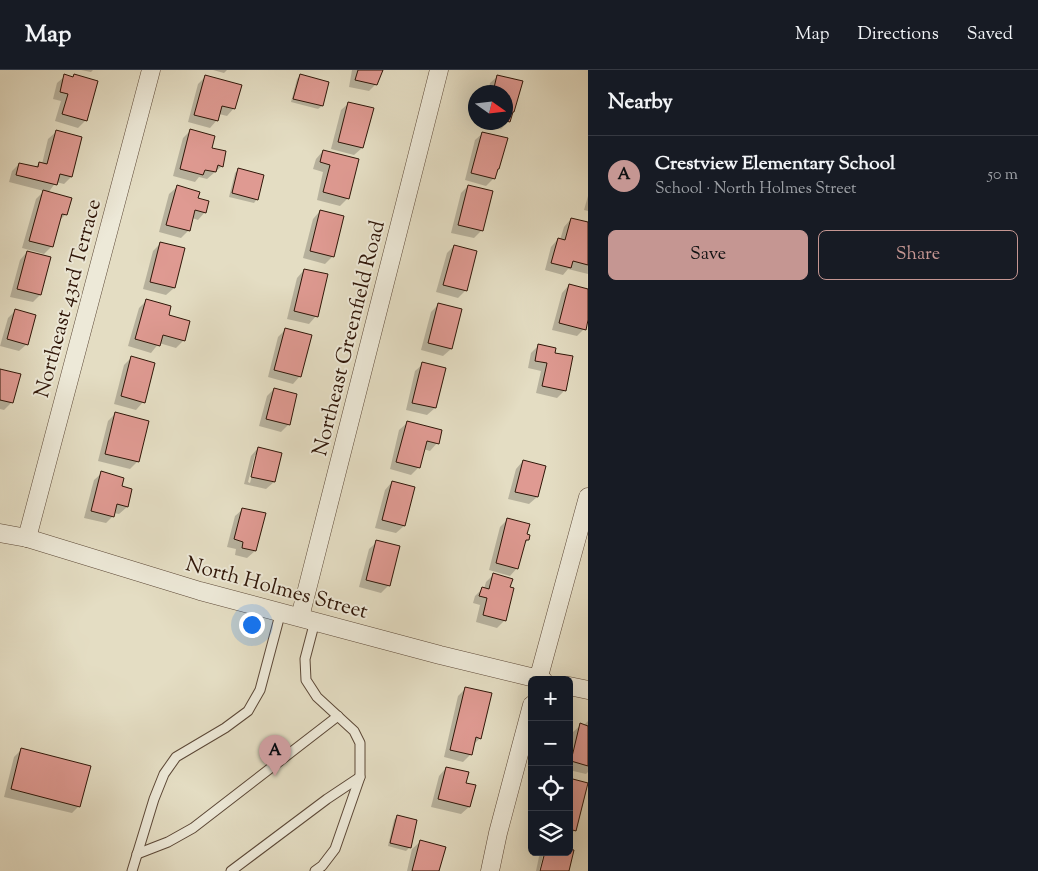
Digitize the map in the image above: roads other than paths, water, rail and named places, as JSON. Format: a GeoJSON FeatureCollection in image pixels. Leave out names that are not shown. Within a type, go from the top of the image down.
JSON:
{"type":"FeatureCollection","features":[{"type":"Feature","properties":{"kind":"street","name":"Northeast 43rd Terrace"},"geometry":{"type":"LineString","coordinates":[[27,538],[150,70]]}},
{"type":"Feature","properties":{"kind":"street","name":"Northeast Greenfield Road"},"geometry":{"type":"LineString","coordinates":[[308,618],[439,70]]}},
{"type":"Feature","properties":{"kind":"street"},"geometry":{"type":"LineString","coordinates":[[541,676],[588,497]]}},
{"type":"Feature","properties":{"kind":"street","name":"North Holmes Street"},"geometry":{"type":"LineString","coordinates":[[0,533],[27,538],[200,591],[308,618],[440,655],[528,676]]}},
{"type":"Feature","properties":{"kind":"street"},"geometry":{"type":"LineString","coordinates":[[573,687],[588,690]]}},
{"type":"Feature","properties":{"kind":"street"},"geometry":{"type":"LineString","coordinates":[[490,871],[498,833],[528,720]]}},
{"type":"Feature","properties":{"kind":"lane"},"geometry":{"type":"LineString","coordinates":[[132,871],[154,799],[164,774],[176,757],[225,728],[248,711],[260,690],[281,611]]}},
{"type":"Feature","properties":{"kind":"lane"},"geometry":{"type":"LineString","coordinates":[[308,618],[305,659],[306,680],[317,697],[354,731],[360,743],[360,777],[335,849],[322,866],[315,871]]}},
{"type":"Feature","properties":{"kind":"lane"},"geometry":{"type":"LineString","coordinates":[[137,854],[168,842],[194,828],[338,716]]}},
{"type":"Feature","properties":{"kind":"lane"},"geometry":{"type":"LineString","coordinates":[[230,871],[327,799],[360,777]]}},
{"type":"Feature","properties":{"kind":"place","name":"Crestview Elementary School"},"geometry":{"type":"Point","coordinates":[275,776]}}]}
